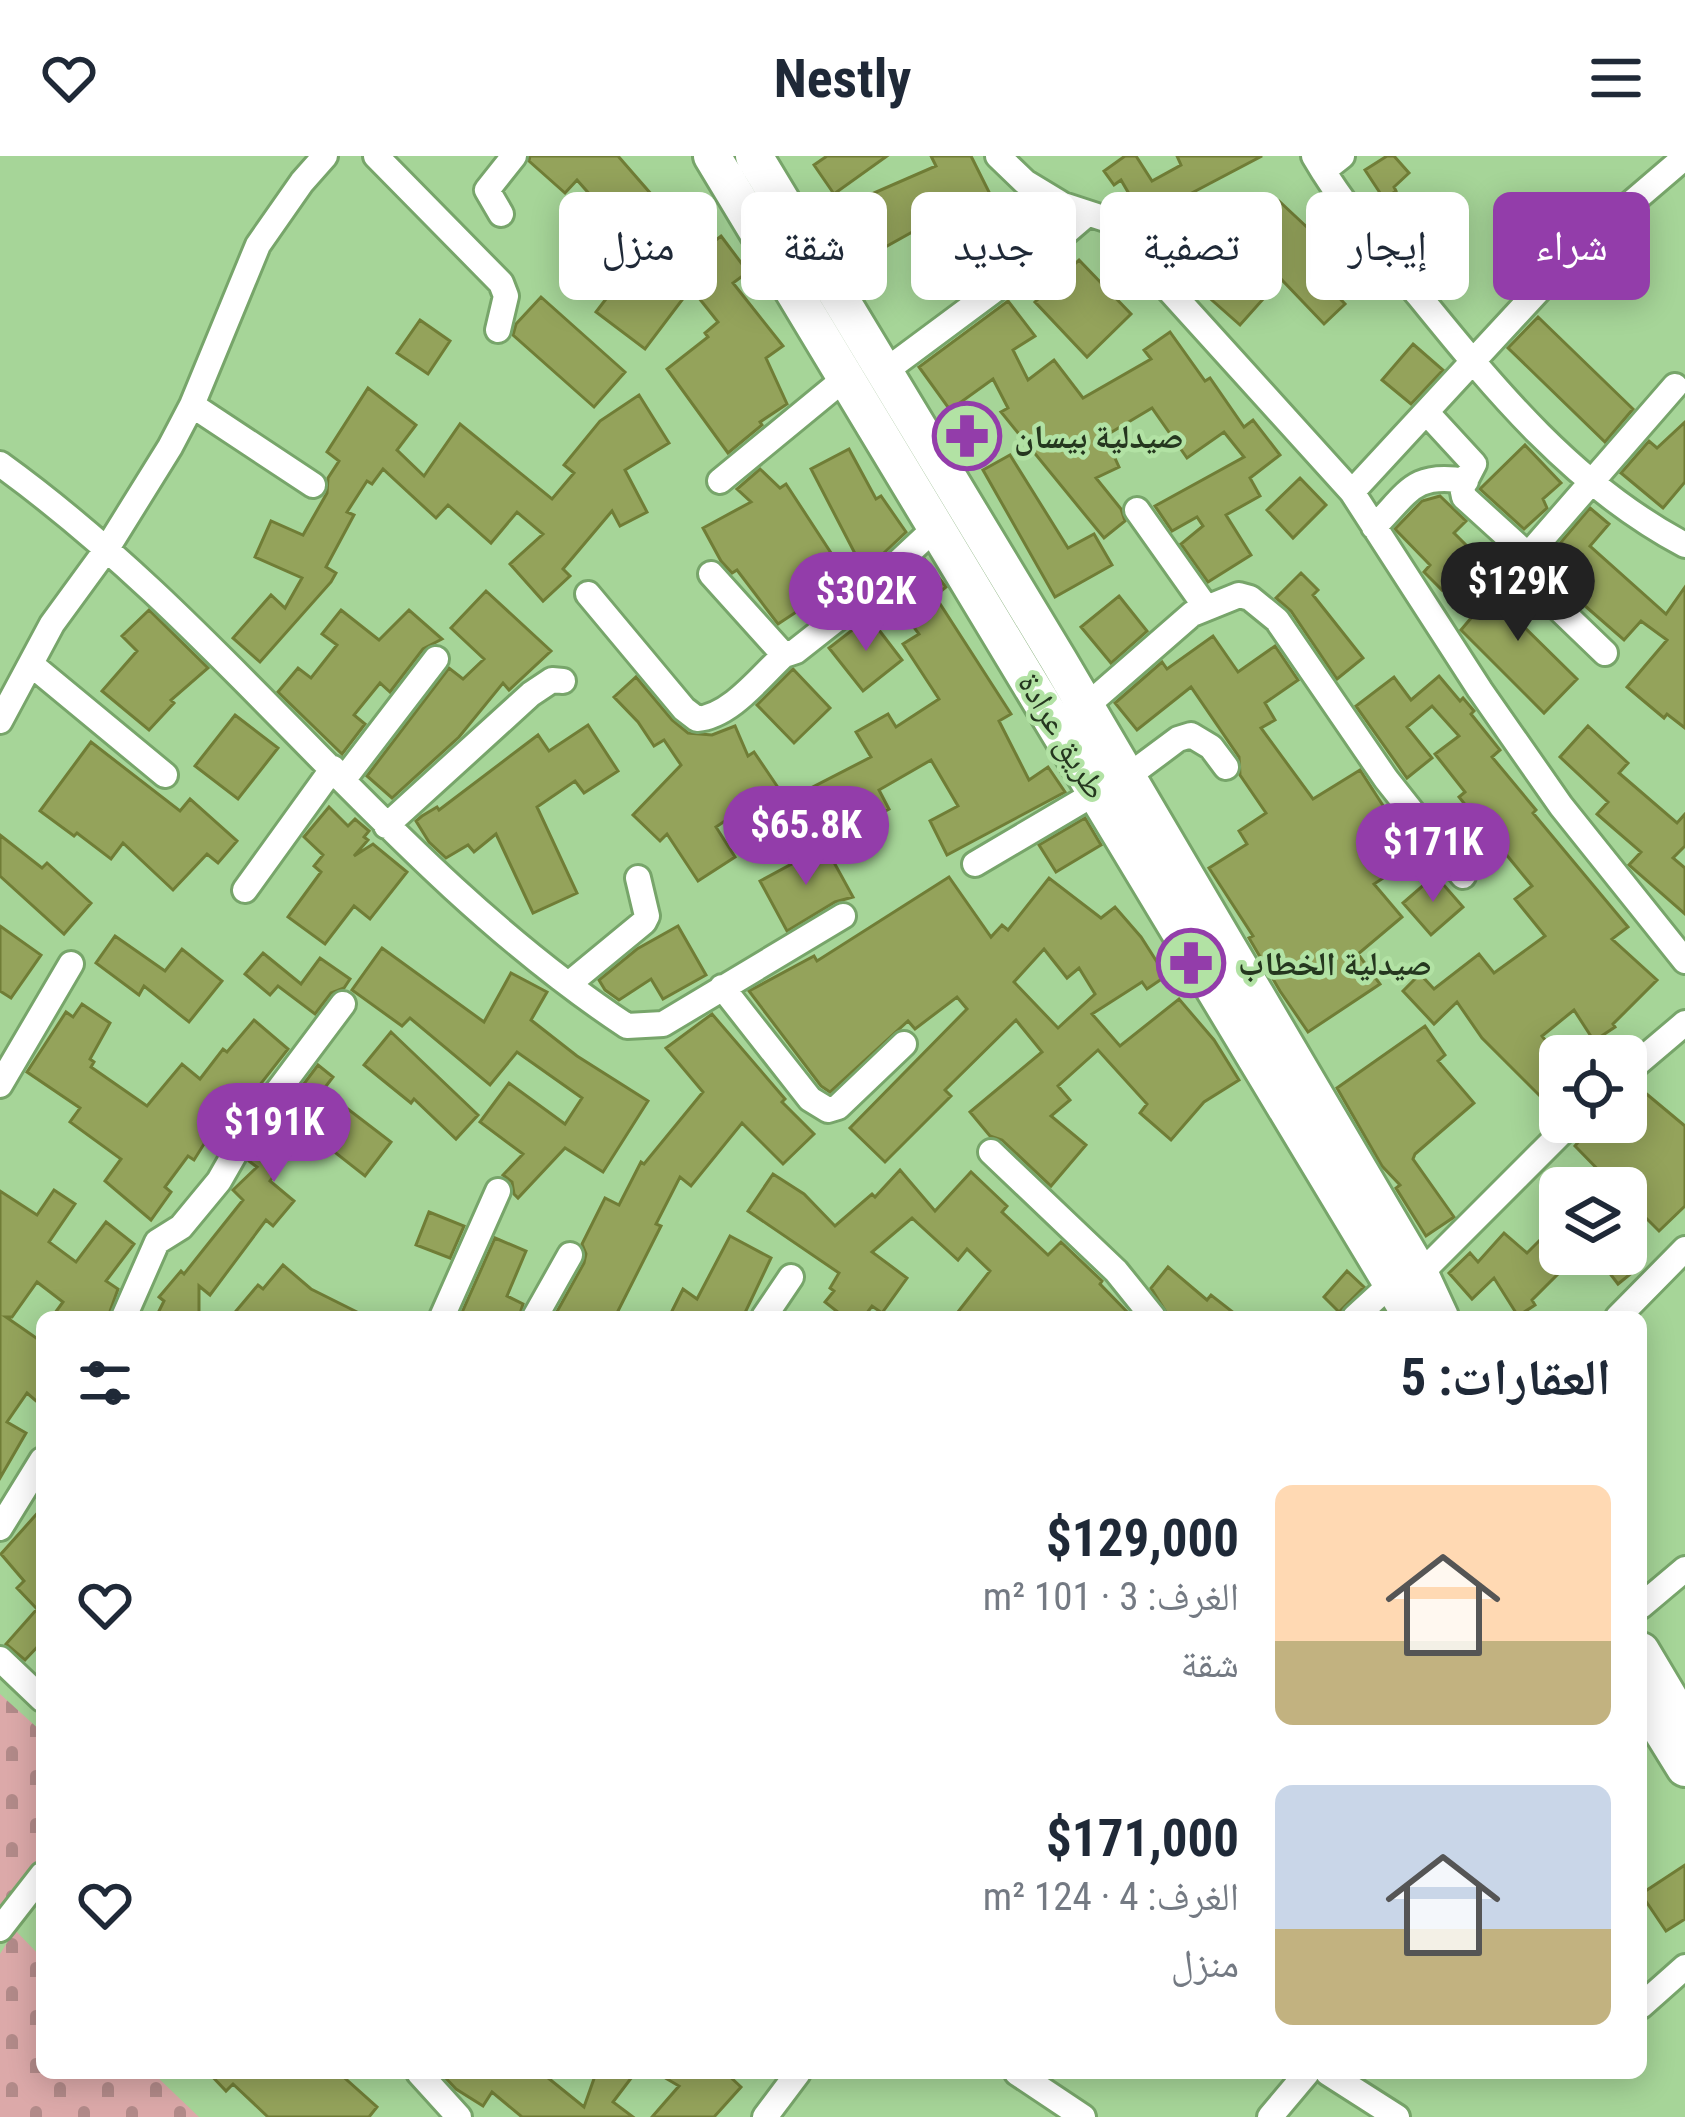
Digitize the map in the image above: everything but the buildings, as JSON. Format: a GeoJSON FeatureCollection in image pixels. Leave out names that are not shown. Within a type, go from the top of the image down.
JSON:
{"type":"FeatureCollection","features":[{"type":"Feature","properties":{"kind":"main road","name":"طريق عرادة"},"geometry":{"type":"LineString","coordinates":[[712,156],[935,528],[1044,670],[1406,1279],[1411,1311]]}},
{"type":"Feature","properties":{"kind":"main road"},"geometry":{"type":"LineString","coordinates":[[754,156],[884,372],[1044,670]]}},
{"type":"Feature","properties":{"kind":"main road"},"geometry":{"type":"LineString","coordinates":[[1406,1279],[1435,1311]]}},
{"type":"Feature","properties":{"kind":"main road"},"geometry":{"type":"LineString","coordinates":[[1647,1661],[1685,1725]]}},
{"type":"Feature","properties":{"kind":"main road"},"geometry":{"type":"LineString","coordinates":[[1647,1707],[1685,1768]]}},
{"type":"Feature","properties":{"kind":"street"},"geometry":{"type":"LineString","coordinates":[[0,722],[52,624],[106,550],[192,405],[258,245],[325,156]]}},
{"type":"Feature","properties":{"kind":"street"},"geometry":{"type":"LineString","coordinates":[[376,156],[501,283],[506,296],[498,329]]}},
{"type":"Feature","properties":{"kind":"street"},"geometry":{"type":"LineString","coordinates":[[502,214],[487,190],[514,156]]}},
{"type":"Feature","properties":{"kind":"street"},"geometry":{"type":"LineString","coordinates":[[998,156],[1025,182],[1125,230],[1160,280],[1352,492],[1480,691],[1561,806],[1685,961]]}},
{"type":"Feature","properties":{"kind":"street"},"geometry":{"type":"LineString","coordinates":[[1352,492],[1574,252],[1685,157]]}},
{"type":"Feature","properties":{"kind":"street"},"geometry":{"type":"LineString","coordinates":[[1326,161],[1369,236],[1549,447],[1588,483],[1685,544]]}},
{"type":"Feature","properties":{"kind":"street"},"geometry":{"type":"LineString","coordinates":[[884,372],[1024,268],[1086,215]]}},
{"type":"Feature","properties":{"kind":"street"},"geometry":{"type":"LineString","coordinates":[[720,481],[844,380]]}},
{"type":"Feature","properties":{"kind":"street"},"geometry":{"type":"LineString","coordinates":[[1528,555],[1676,386]]}},
{"type":"Feature","properties":{"kind":"street"},"geometry":{"type":"LineString","coordinates":[[192,405],[313,485]]}},
{"type":"Feature","properties":{"kind":"street"},"geometry":{"type":"LineString","coordinates":[[1427,413],[1474,464],[1462,487],[1464,497],[1528,555],[1552,602],[1605,653]]}},
{"type":"Feature","properties":{"kind":"street"},"geometry":{"type":"LineString","coordinates":[[0,464],[153,591],[435,873],[628,1026],[662,1024],[843,916]]}},
{"type":"Feature","properties":{"kind":"street"},"geometry":{"type":"LineString","coordinates":[[1374,526],[1421,480],[1438,476],[1466,481]]}},
{"type":"Feature","properties":{"kind":"street"},"geometry":{"type":"LineString","coordinates":[[1137,510],[1205,606]]}},
{"type":"Feature","properties":{"kind":"street"},"geometry":{"type":"LineString","coordinates":[[589,594],[684,709],[698,719],[722,712],[784,655],[843,614],[935,528]]}},
{"type":"Feature","properties":{"kind":"street"},"geometry":{"type":"LineString","coordinates":[[711,574],[784,655]]}},
{"type":"Feature","properties":{"kind":"street"},"geometry":{"type":"LineString","coordinates":[[1072,718],[1205,606],[1239,595],[1276,620],[1386,779],[1462,876]]}},
{"type":"Feature","properties":{"kind":"street"},"geometry":{"type":"LineString","coordinates":[[245,890],[436,659]]}},
{"type":"Feature","properties":{"kind":"street"},"geometry":{"type":"LineString","coordinates":[[32,665],[165,775]]}},
{"type":"Feature","properties":{"kind":"street"},"geometry":{"type":"LineString","coordinates":[[386,826],[531,694],[552,680],[562,681]]}},
{"type":"Feature","properties":{"kind":"street"},"geometry":{"type":"LineString","coordinates":[[975,864],[1112,785],[1178,739],[1191,735],[1211,747],[1226,767]]}},
{"type":"Feature","properties":{"kind":"street"},"geometry":{"type":"LineString","coordinates":[[570,983],[644,922],[647,916],[638,878]]}},
{"type":"Feature","properties":{"kind":"street"},"geometry":{"type":"LineString","coordinates":[[0,1085],[70,964]]}},
{"type":"Feature","properties":{"kind":"street"},"geometry":{"type":"LineString","coordinates":[[722,987],[810,1099],[828,1111],[838,1107],[904,1044]]}},
{"type":"Feature","properties":{"kind":"street"},"geometry":{"type":"LineString","coordinates":[[127,1311],[157,1242],[181,1227],[219,1181],[248,1132],[343,1004]]}},
{"type":"Feature","properties":{"kind":"street"},"geometry":{"type":"LineString","coordinates":[[1647,1057],[1682,1032]]}},
{"type":"Feature","properties":{"kind":"street"},"geometry":{"type":"LineString","coordinates":[[1363,1311],[1406,1279],[1550,1143]]}},
{"type":"Feature","properties":{"kind":"street"},"geometry":{"type":"LineString","coordinates":[[991,1152],[1116,1270],[1148,1311]]}},
{"type":"Feature","properties":{"kind":"street"},"geometry":{"type":"LineString","coordinates":[[445,1311],[498,1191]]}},
{"type":"Feature","properties":{"kind":"street"},"geometry":{"type":"LineString","coordinates":[[1624,1311],[1685,1249]]}},
{"type":"Feature","properties":{"kind":"street"},"geometry":{"type":"LineString","coordinates":[[538,1311],[570,1255]]}},
{"type":"Feature","properties":{"kind":"street"},"geometry":{"type":"LineString","coordinates":[[768,1311],[791,1276]]}},
{"type":"Feature","properties":{"kind":"street"},"geometry":{"type":"LineString","coordinates":[[0,1528],[36,1470]]}},
{"type":"Feature","properties":{"kind":"street"},"geometry":{"type":"LineString","coordinates":[[1647,1601],[1685,1569]]}},
{"type":"Feature","properties":{"kind":"street"},"geometry":{"type":"LineString","coordinates":[[0,1659],[36,1693]]}},
{"type":"Feature","properties":{"kind":"street"},"geometry":{"type":"LineString","coordinates":[[0,1929],[36,1883]]}},
{"type":"Feature","properties":{"kind":"street"},"geometry":{"type":"LineString","coordinates":[[1647,2001],[1685,1966]]}},
{"type":"Feature","properties":{"kind":"street"},"geometry":{"type":"LineString","coordinates":[[424,2079],[459,2117]]}},
{"type":"Feature","properties":{"kind":"street"},"geometry":{"type":"LineString","coordinates":[[765,2117],[794,2079]]}},
{"type":"Feature","properties":{"kind":"street"},"geometry":{"type":"LineString","coordinates":[[1032,2079],[1082,2117]]}},
{"type":"Feature","properties":{"kind":"street"},"geometry":{"type":"LineString","coordinates":[[1270,2117],[1302,2079]]}},
{"type":"Feature","properties":{"kind":"street"},"geometry":{"type":"LineString","coordinates":[[1337,2079],[1397,2117]]}},
{"type":"Feature","properties":{"kind":"green space"},"geometry":{"type":"Polygon","coordinates":[[[0,1694],[36,1727],[36,1880],[0,1924],[0,1694]]]}},
{"type":"Feature","properties":{"kind":"green space"},"geometry":{"type":"Polygon","coordinates":[[[15,1930],[36,1952],[36,2079],[159,2079],[199,2117],[0,2117],[0,1954],[15,1930]]]}},
{"type":"Feature","properties":{"kind":"place","name":"صيدلية بيسان"},"geometry":{"type":"Point","coordinates":[967,436]}},
{"type":"Feature","properties":{"kind":"place","name":"صيدلية الخطاب"},"geometry":{"type":"Point","coordinates":[1191,963]}}]}
